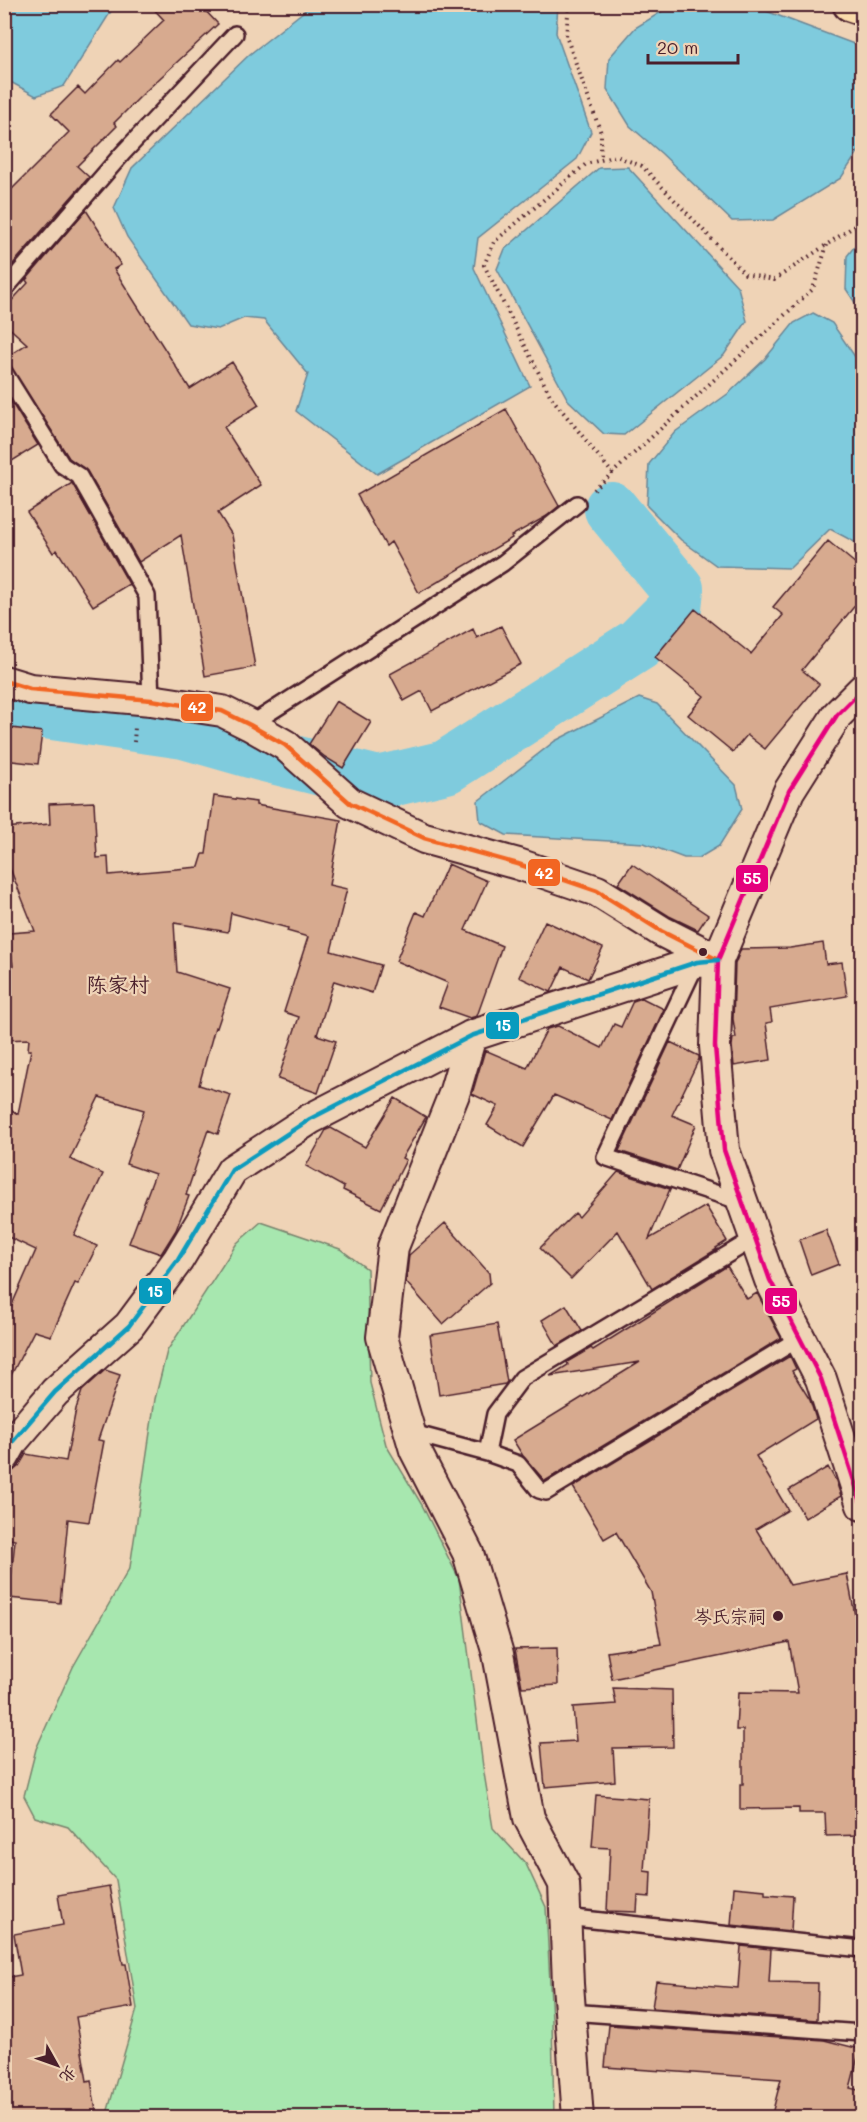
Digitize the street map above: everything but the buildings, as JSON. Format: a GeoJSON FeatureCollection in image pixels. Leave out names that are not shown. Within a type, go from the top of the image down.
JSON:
{"type":"FeatureCollection","features":[{"type":"Feature","properties":{"kind":"highway"},"geometry":{"type":"LineString","coordinates":[[850,4],[862,9]]}},
{"type":"Feature","properties":{"kind":"street"},"geometry":{"type":"LineString","coordinates":[[4,681],[30,689],[151,700],[222,711],[285,746],[350,803],[424,838],[518,864],[597,891],[707,961]]}},
{"type":"Feature","properties":{"kind":"street"},"geometry":{"type":"LineString","coordinates":[[862,690],[837,715],[789,791],[707,961],[724,1150],[770,1280],[821,1379],[862,1505]]}},
{"type":"Feature","properties":{"kind":"street"},"geometry":{"type":"LineString","coordinates":[[7,1447],[55,1392],[129,1326],[178,1260],[232,1170],[310,1119],[471,1036],[707,961]]}},
{"type":"Feature","properties":{"kind":"street"},"geometry":{"type":"LineString","coordinates":[[471,1036],[454,1094],[393,1247],[382,1337],[415,1450],[468,1553],[498,1654],[529,1818],[564,1884],[578,2118]]}},
{"type":"Feature","properties":{"kind":"lane"},"geometry":{"type":"LineString","coordinates":[[4,290],[123,153],[235,34]]}},
{"type":"Feature","properties":{"kind":"lane"},"geometry":{"type":"LineString","coordinates":[[4,372],[62,465],[79,476],[147,596],[151,700]]}},
{"type":"Feature","properties":{"kind":"lane"},"geometry":{"type":"LineString","coordinates":[[250,725],[503,563],[577,504]]}},
{"type":"Feature","properties":{"kind":"lane"},"geometry":{"type":"LineString","coordinates":[[707,961],[605,1157],[742,1202]]}},
{"type":"Feature","properties":{"kind":"lane"},"geometry":{"type":"LineString","coordinates":[[487,1453],[495,1414],[522,1378],[755,1238]]}},
{"type":"Feature","properties":{"kind":"lane"},"geometry":{"type":"LineString","coordinates":[[409,1432],[487,1453],[518,1464],[539,1490],[546,1492],[800,1338]]}},
{"type":"Feature","properties":{"kind":"lane"},"geometry":{"type":"LineString","coordinates":[[565,1917],[862,1949]]}},
{"type":"Feature","properties":{"kind":"lane"},"geometry":{"type":"LineString","coordinates":[[570,2012],[862,2033]]}},
{"type":"Feature","properties":{"kind":"path"},"geometry":{"type":"LineString","coordinates":[[569,4],[566,36],[601,133],[601,160]]}},
{"type":"Feature","properties":{"kind":"path"},"geometry":{"type":"LineString","coordinates":[[613,474],[551,397],[484,265],[494,242],[586,164],[616,156],[642,166],[746,274],[774,280],[862,220]]}},
{"type":"Feature","properties":{"kind":"path"},"geometry":{"type":"LineString","coordinates":[[577,504],[613,474],[813,289],[827,244]]}},
{"type":"Feature","properties":{"kind":"green space"},"geometry":{"type":"Polygon","coordinates":[[[261,1222],[340,1249],[367,1269],[370,1383],[386,1445],[422,1505],[459,1579],[493,1828],[526,1864],[546,1907],[554,2117],[106,2117],[137,2009],[116,1880],[68,1827],[35,1817],[24,1796],[36,1749],[73,1667],[130,1567],[155,1399],[167,1351],[237,1243],[261,1222]]]}},
{"type":"Feature","properties":{"kind":"water"},"geometry":{"type":"Polygon","coordinates":[[[313,4],[558,5],[556,33],[591,132],[577,159],[478,238],[474,268],[530,386],[377,474],[296,411],[308,374],[264,320],[244,318],[218,329],[188,324],[127,237],[114,208],[132,168],[250,54],[313,4]]]}},
{"type":"Feature","properties":{"kind":"water"},"geometry":{"type":"Polygon","coordinates":[[[674,4],[750,5],[862,47],[862,146],[841,178],[773,220],[732,221],[630,126],[607,89],[609,58],[635,28],[674,4]]]}},
{"type":"Feature","properties":{"kind":"water"},"geometry":{"type":"Polygon","coordinates":[[[4,5],[115,5],[64,86],[36,96],[5,79],[4,5]]]}},
{"type":"Feature","properties":{"kind":"water"},"geometry":{"type":"Polygon","coordinates":[[[628,167],[738,287],[747,321],[724,355],[624,435],[604,434],[568,400],[497,269],[505,249],[599,168],[628,167]]]}},
{"type":"Feature","properties":{"kind":"water"},"geometry":{"type":"Polygon","coordinates":[[[862,237],[862,313],[846,289],[847,256],[862,237]]]}},
{"type":"Feature","properties":{"kind":"water"},"geometry":{"type":"Polygon","coordinates":[[[813,313],[832,323],[862,367],[862,546],[830,529],[790,568],[717,566],[681,540],[647,506],[649,464],[675,432],[729,393],[765,359],[794,323],[813,313]]]}},
{"type":"Feature","properties":{"kind":"water"},"geometry":{"type":"Polygon","coordinates":[[[639,698],[657,704],[736,785],[742,809],[719,846],[699,858],[684,858],[644,843],[506,835],[480,821],[478,801],[555,741],[639,698]]]}},
{"type":"Feature","properties":{"kind":"waterway"},"geometry":{"type":"LineString","coordinates":[[4,706],[184,732],[378,783],[446,767],[639,644],[675,608],[677,589],[611,509]]}},
{"type":"Feature","properties":{"kind":"transit line","name":"42"},"geometry":{"type":"LineString","coordinates":[[4,681],[30,689],[151,700],[222,711],[285,745],[350,803],[424,838],[518,864],[597,891],[661,931],[718,960]]}},
{"type":"Feature","properties":{"kind":"transit line","name":"55"},"geometry":{"type":"LineString","coordinates":[[862,690],[837,715],[789,791],[718,960],[715,1046],[724,1150],[770,1280],[821,1379],[862,1505]]}},
{"type":"Feature","properties":{"kind":"transit line","name":"15"},"geometry":{"type":"LineString","coordinates":[[4,1457],[13,1441],[55,1392],[129,1326],[178,1260],[232,1170],[310,1119],[471,1036],[697,962],[718,960]]}},
{"type":"Feature","properties":{"kind":"place","name":"岑氏宗祠"},"geometry":{"type":"Point","coordinates":[778,1616]}},
{"type":"Feature","properties":{"kind":"district","name":"陈家村"},"geometry":{"type":"Point","coordinates":[118,983]}}]}
